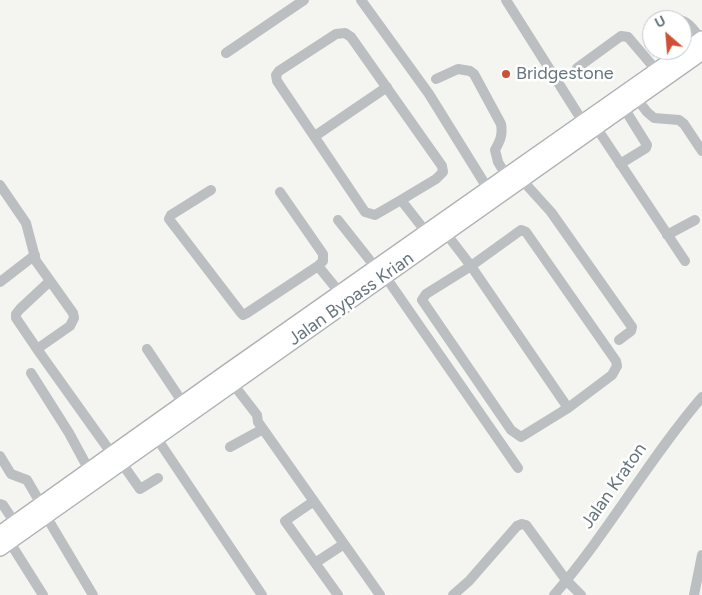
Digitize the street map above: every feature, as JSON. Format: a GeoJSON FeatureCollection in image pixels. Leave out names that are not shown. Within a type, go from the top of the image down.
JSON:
{"type":"FeatureCollection","features":[{"type":"Feature","properties":{"kind":"highway","name":"Jalan Bypass Krian"},"geometry":{"type":"LineString","coordinates":[[3,541],[15,523],[44,510],[90,470],[156,437],[227,379],[340,294],[445,232],[522,180],[657,71],[702,39]]}},
{"type":"Feature","properties":{"kind":"highway","name":"Jalan Bypass Krian"},"geometry":{"type":"LineString","coordinates":[[3,541],[117,458],[183,403],[227,379],[380,272],[426,232],[488,189],[589,125],[624,108],[702,52]]}},
{"type":"Feature","properties":{"kind":"street"},"geometry":{"type":"LineString","coordinates":[[226,53],[304,0]]}},
{"type":"Feature","properties":{"kind":"street"},"geometry":{"type":"LineString","coordinates":[[361,0],[428,94],[488,189]]}},
{"type":"Feature","properties":{"kind":"street"},"geometry":{"type":"LineString","coordinates":[[506,0],[589,125],[620,164],[685,262]]}},
{"type":"Feature","properties":{"kind":"street"},"geometry":{"type":"LineString","coordinates":[[692,29],[702,39]]}},
{"type":"Feature","properties":{"kind":"street"},"geometry":{"type":"LineString","coordinates":[[345,33],[351,38],[437,157],[443,172],[436,179],[375,215],[365,212],[315,136],[276,78],[279,71],[336,34],[345,33]]}},
{"type":"Feature","properties":{"kind":"street"},"geometry":{"type":"LineString","coordinates":[[577,68],[624,35],[628,37],[657,71]]}},
{"type":"Feature","properties":{"kind":"street"},"geometry":{"type":"LineString","coordinates":[[436,79],[458,68],[466,69],[474,74],[501,124],[501,138],[495,150],[498,162],[507,177]]}},
{"type":"Feature","properties":{"kind":"street"},"geometry":{"type":"LineString","coordinates":[[315,136],[387,87]]}},
{"type":"Feature","properties":{"kind":"street"},"geometry":{"type":"LineString","coordinates":[[637,99],[654,118],[679,120],[684,124],[702,151]]}},
{"type":"Feature","properties":{"kind":"street"},"geometry":{"type":"LineString","coordinates":[[620,164],[646,148],[647,145],[624,108]]}},
{"type":"Feature","properties":{"kind":"street"},"geometry":{"type":"LineString","coordinates":[[522,180],[551,212],[632,326],[632,332],[619,340]]}},
{"type":"Feature","properties":{"kind":"street"},"geometry":{"type":"LineString","coordinates":[[0,185],[26,222],[36,258],[73,313],[74,318],[70,326],[37,349]]}},
{"type":"Feature","properties":{"kind":"street"},"geometry":{"type":"LineString","coordinates":[[211,190],[171,215],[168,219],[243,315],[323,261],[323,254],[280,192]]}},
{"type":"Feature","properties":{"kind":"street"},"geometry":{"type":"LineString","coordinates":[[400,200],[426,232]]}},
{"type":"Feature","properties":{"kind":"street"},"geometry":{"type":"LineString","coordinates":[[338,220],[380,272],[518,468]]}},
{"type":"Feature","properties":{"kind":"street"},"geometry":{"type":"LineString","coordinates":[[667,235],[695,220]]}},
{"type":"Feature","properties":{"kind":"street"},"geometry":{"type":"LineString","coordinates":[[521,230],[524,230],[616,361],[617,366],[612,375],[568,408],[525,436],[516,435],[422,302],[423,297],[521,230]]}},
{"type":"Feature","properties":{"kind":"street"},"geometry":{"type":"LineString","coordinates":[[445,232],[471,266],[568,408]]}},
{"type":"Feature","properties":{"kind":"street"},"geometry":{"type":"LineString","coordinates":[[0,282],[36,258]]}},
{"type":"Feature","properties":{"kind":"street"},"geometry":{"type":"LineString","coordinates":[[318,266],[340,294]]}},
{"type":"Feature","properties":{"kind":"street"},"geometry":{"type":"LineString","coordinates":[[48,278],[20,309],[16,314],[16,318],[140,490],[158,478]]}},
{"type":"Feature","properties":{"kind":"street"},"geometry":{"type":"LineString","coordinates":[[147,349],[183,403]]}},
{"type":"Feature","properties":{"kind":"street"},"geometry":{"type":"LineString","coordinates":[[31,373],[90,470]]}},
{"type":"Feature","properties":{"kind":"street"},"geometry":{"type":"LineString","coordinates":[[227,379],[257,415],[261,425],[380,595]]}},
{"type":"Feature","properties":{"kind":"street","name":"Jalan Kraton"},"geometry":{"type":"LineString","coordinates":[[554,595],[663,445],[702,397]]}},
{"type":"Feature","properties":{"kind":"street"},"geometry":{"type":"LineString","coordinates":[[230,448],[261,425]]}},
{"type":"Feature","properties":{"kind":"street"},"geometry":{"type":"LineString","coordinates":[[156,437],[262,595]]}},
{"type":"Feature","properties":{"kind":"street"},"geometry":{"type":"LineString","coordinates":[[0,456],[11,474],[27,480],[93,595]]}},
{"type":"Feature","properties":{"kind":"street"},"geometry":{"type":"LineString","coordinates":[[314,502],[285,521],[338,595]]}},
{"type":"Feature","properties":{"kind":"street"},"geometry":{"type":"LineString","coordinates":[[0,504],[3,504],[15,523]]}},
{"type":"Feature","properties":{"kind":"street"},"geometry":{"type":"LineString","coordinates":[[453,595],[469,581],[517,526],[522,524],[526,525],[566,580],[581,595]]}},
{"type":"Feature","properties":{"kind":"street"},"geometry":{"type":"LineString","coordinates":[[3,541],[43,595]]}},
{"type":"Feature","properties":{"kind":"street"},"geometry":{"type":"LineString","coordinates":[[315,564],[344,544]]}},
{"type":"Feature","properties":{"kind":"street"},"geometry":{"type":"LineString","coordinates":[[694,595],[702,555]]}},
{"type":"Feature","properties":{"kind":"place","name":"Bridgestone"},"geometry":{"type":"Point","coordinates":[506,74]}}]}
